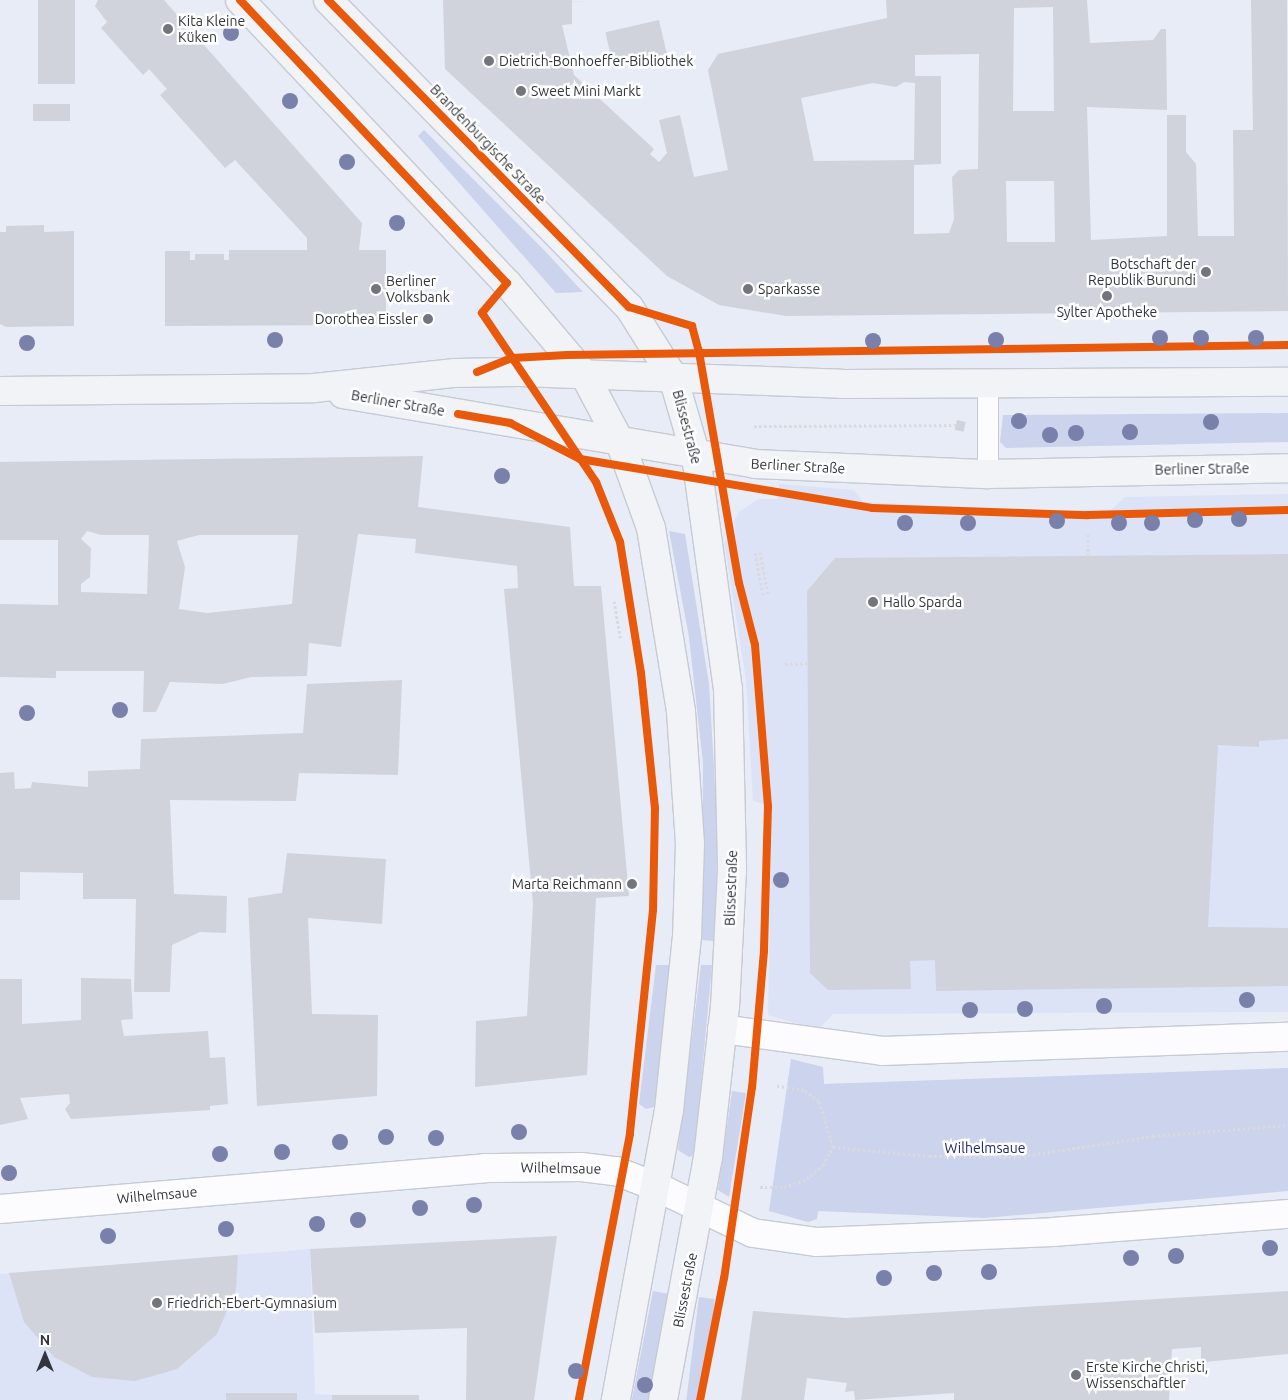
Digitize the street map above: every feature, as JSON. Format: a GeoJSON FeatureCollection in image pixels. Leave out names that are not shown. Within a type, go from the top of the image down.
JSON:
{"type":"FeatureCollection","features":[{"type":"Feature","properties":{"kind":"main road"},"geometry":{"type":"LineString","coordinates":[[240,0],[507,283],[584,374],[620,442],[654,546],[681,712],[688,800],[686,961],[657,1187],[616,1400]]}},
{"type":"Feature","properties":{"kind":"main road","name":"Brandenburgische Straße"},"geometry":{"type":"LineString","coordinates":[[328,0],[614,291],[648,333],[673,377]]}},
{"type":"Feature","properties":{"kind":"main road","name":"Berliner Straße"},"geometry":{"type":"LineString","coordinates":[[0,391],[314,388],[455,373],[584,374],[988,385],[1288,382]]}},
{"type":"Feature","properties":{"kind":"main road","name":"Blissestraße"},"geometry":{"type":"LineString","coordinates":[[663,1400],[701,1208],[722,1029],[734,806],[729,708],[696,456],[673,377]]}},
{"type":"Feature","properties":{"kind":"main road","name":"Berliner Straße"},"geometry":{"type":"LineString","coordinates":[[314,388],[696,456],[772,466],[988,474],[1288,468]]}},
{"type":"Feature","properties":{"kind":"street"},"geometry":{"type":"LineString","coordinates":[[722,1029],[882,1051],[1288,1037]]}},
{"type":"Feature","properties":{"kind":"street","name":"Wilhelmsaue"},"geometry":{"type":"LineString","coordinates":[[0,1209],[485,1168],[600,1167],[657,1187],[753,1233],[817,1242],[1053,1232],[1288,1214]]}},
{"type":"Feature","properties":{"kind":"lane"},"geometry":{"type":"LineString","coordinates":[[988,385],[988,474]]}},
{"type":"Feature","properties":{"kind":"path"},"geometry":{"type":"LineString","coordinates":[[750,426],[956,425]]}},
{"type":"Feature","properties":{"kind":"path"},"geometry":{"type":"LineString","coordinates":[[1088,534],[1088,556]]}},
{"type":"Feature","properties":{"kind":"path"},"geometry":{"type":"LineString","coordinates":[[760,552],[768,594]]}},
{"type":"Feature","properties":{"kind":"path"},"geometry":{"type":"LineString","coordinates":[[755,553],[763,595]]}},
{"type":"Feature","properties":{"kind":"path"},"geometry":{"type":"LineString","coordinates":[[614,601],[621,639]]}},
{"type":"Feature","properties":{"kind":"path"},"geometry":{"type":"LineString","coordinates":[[784,664],[808,663]]}},
{"type":"Feature","properties":{"kind":"path"},"geometry":{"type":"LineString","coordinates":[[760,1187],[784,1187],[808,1179],[823,1165],[833,1147],[819,1101],[804,1090],[774,1085]]}},
{"type":"Feature","properties":{"kind":"path"},"geometry":{"type":"LineString","coordinates":[[833,1147],[929,1156],[1018,1156],[1154,1136],[1288,1125]]}},
{"type":"Feature","properties":{"kind":"shaded area"},"geometry":{"type":"Polygon","coordinates":[[[779,484],[854,490],[863,502],[1057,511],[1112,509],[1125,497],[1288,494],[1288,1012],[833,1014],[818,1030],[768,1015],[772,806],[753,801],[746,680],[724,541],[736,542],[734,521],[739,512],[758,499],[777,499],[779,484]]]}},
{"type":"Feature","properties":{"kind":"shaded area","name":"Friedrich-Ebert-Gymnasium"},"geometry":{"type":"Polygon","coordinates":[[[310,1249],[315,1394],[332,1395],[332,1400],[0,1400],[0,1274],[310,1249]]]}},
{"type":"Feature","properties":{"kind":"green space"},"geometry":{"type":"Polygon","coordinates":[[[424,130],[544,250],[583,292],[556,293],[418,136],[424,130]]]}},
{"type":"Feature","properties":{"kind":"green space"},"geometry":{"type":"Polygon","coordinates":[[[1288,413],[1288,442],[1006,448],[1000,442],[1003,415],[1288,413]]]}},
{"type":"Feature","properties":{"kind":"green space"},"geometry":{"type":"Polygon","coordinates":[[[669,531],[685,534],[709,684],[718,835],[714,941],[702,940],[703,763],[689,637],[669,531]]]}},
{"type":"Feature","properties":{"kind":"green space"},"geometry":{"type":"Polygon","coordinates":[[[656,965],[671,965],[654,1107],[646,1109],[639,1104],[656,965]]]}},
{"type":"Feature","properties":{"kind":"green space"},"geometry":{"type":"Polygon","coordinates":[[[701,965],[712,965],[694,1155],[689,1157],[678,1150],[701,965]]]}},
{"type":"Feature","properties":{"kind":"green space","name":"Wilhelmsaue"},"geometry":{"type":"Polygon","coordinates":[[[791,1059],[823,1067],[824,1084],[1288,1068],[1288,1191],[984,1218],[818,1211],[817,1219],[808,1222],[769,1211],[791,1059]]]}},
{"type":"Feature","properties":{"kind":"green space"},"geometry":{"type":"Polygon","coordinates":[[[732,1091],[746,1093],[729,1197],[718,1190],[732,1091]]]}},
{"type":"Feature","properties":{"kind":"green space"},"geometry":{"type":"Polygon","coordinates":[[[653,1291],[669,1294],[648,1400],[632,1400],[653,1291]]]}},
{"type":"Feature","properties":{"kind":"green space"},"geometry":{"type":"Polygon","coordinates":[[[699,1297],[715,1299],[702,1400],[686,1400],[699,1297]]]}},
{"type":"Feature","properties":{"kind":"building"},"geometry":{"type":"Polygon","coordinates":[[[38,0],[75,0],[75,84],[38,84],[38,0]]]}},
{"type":"Feature","properties":{"kind":"building"},"geometry":{"type":"Polygon","coordinates":[[[98,0],[164,0],[362,223],[359,250],[386,250],[386,325],[165,326],[165,251],[190,251],[190,260],[195,260],[195,254],[224,254],[224,260],[229,260],[229,250],[307,250],[307,238],[235,160],[225,168],[160,95],[167,89],[149,69],[143,75],[101,28],[107,22],[95,6],[98,0]]]}},
{"type":"Feature","properties":{"kind":"building"},"geometry":{"type":"Polygon","coordinates":[[[443,0],[572,0],[572,24],[562,25],[574,75],[654,149],[650,154],[659,162],[667,153],[659,120],[680,115],[694,177],[728,170],[708,70],[718,54],[887,18],[886,0],[1087,0],[1090,43],[1153,40],[1161,29],[1166,29],[1167,110],[1087,107],[1091,240],[1167,236],[1167,115],[1186,115],[1186,152],[1196,164],[1198,236],[1234,236],[1233,130],[1253,130],[1251,0],[1287,0],[1288,311],[786,316],[719,305],[667,276],[445,69],[443,0]],[[1053,7],[1014,8],[1013,111],[1054,111],[1053,7]],[[979,54],[915,55],[915,76],[941,76],[941,164],[914,165],[914,234],[949,233],[954,219],[952,177],[959,170],[978,169],[979,54]],[[904,82],[896,87],[873,83],[801,98],[814,161],[914,160],[915,83],[904,82]],[[1006,181],[1007,242],[1055,242],[1054,181],[1006,181]]]}},
{"type":"Feature","properties":{"kind":"building"},"geometry":{"type":"Polygon","coordinates":[[[659,20],[667,54],[613,66],[605,32],[659,20]]]}},
{"type":"Feature","properties":{"kind":"building"},"geometry":{"type":"Polygon","coordinates":[[[33,104],[70,104],[70,121],[33,121],[33,104]]]}},
{"type":"Feature","properties":{"kind":"building"},"geometry":{"type":"Polygon","coordinates":[[[44,225],[44,232],[74,231],[74,326],[6,327],[0,324],[0,232],[6,232],[6,226],[44,225]]]}},
{"type":"Feature","properties":{"kind":"building"},"geometry":{"type":"Polygon","coordinates":[[[957,420],[966,422],[964,432],[955,430],[957,420]]]}},
{"type":"Feature","properties":{"kind":"building"},"geometry":{"type":"Polygon","coordinates":[[[423,456],[418,507],[570,527],[574,586],[601,586],[629,896],[596,898],[587,1075],[475,1087],[476,1021],[527,1016],[533,904],[504,589],[518,588],[517,566],[415,553],[416,539],[358,534],[341,647],[309,643],[307,676],[251,677],[223,684],[170,682],[156,712],[143,712],[144,671],[56,671],[56,678],[0,677],[0,604],[58,605],[58,540],[0,540],[0,462],[423,456]],[[87,531],[81,539],[91,548],[90,577],[81,584],[81,592],[147,594],[149,535],[101,535],[87,531]],[[199,535],[177,541],[185,567],[179,609],[207,613],[292,604],[298,535],[199,535]]]}},
{"type":"Feature","properties":{"kind":"building"},"geometry":{"type":"Polygon","coordinates":[[[1288,554],[1288,739],[1259,741],[1259,747],[1218,745],[1208,927],[1288,928],[1288,986],[936,991],[935,960],[910,961],[911,989],[828,990],[810,973],[807,591],[835,558],[1288,554]]]}},
{"type":"Feature","properties":{"kind":"building"},"geometry":{"type":"Polygon","coordinates":[[[402,680],[398,775],[299,773],[296,801],[170,800],[174,894],[227,896],[226,933],[200,932],[172,945],[170,992],[134,992],[136,899],[83,899],[83,873],[20,872],[20,900],[0,900],[0,773],[14,772],[15,789],[31,788],[32,782],[88,787],[88,771],[140,769],[141,739],[303,733],[307,684],[402,680]]]}},
{"type":"Feature","properties":{"kind":"building"},"geometry":{"type":"Polygon","coordinates":[[[287,853],[386,859],[382,924],[308,918],[312,1014],[378,1015],[377,1096],[257,1106],[248,898],[282,893],[287,853]]]}},
{"type":"Feature","properties":{"kind":"building"},"geometry":{"type":"Polygon","coordinates":[[[81,978],[131,979],[133,1019],[121,1020],[124,1036],[208,1031],[210,1058],[225,1057],[228,1104],[210,1106],[210,1110],[71,1119],[65,1109],[70,1103],[69,1094],[20,1098],[28,1119],[0,1125],[0,979],[22,979],[22,1024],[81,1020],[81,978]]]}},
{"type":"Feature","properties":{"kind":"building"},"geometry":{"type":"Polygon","coordinates":[[[557,1236],[534,1400],[466,1400],[467,1328],[315,1333],[310,1249],[557,1236]]]}},
{"type":"Feature","properties":{"kind":"building"},"geometry":{"type":"Polygon","coordinates":[[[238,1255],[236,1290],[217,1334],[177,1369],[135,1381],[92,1377],[54,1357],[24,1322],[9,1273],[238,1255]]]}},
{"type":"Feature","properties":{"kind":"building"},"geometry":{"type":"Polygon","coordinates":[[[1288,1291],[1288,1354],[1201,1362],[1201,1347],[1172,1349],[1169,1400],[954,1400],[954,1393],[855,1400],[854,1391],[845,1392],[847,1383],[807,1378],[804,1400],[741,1400],[753,1311],[846,1318],[1288,1291]]]}},
{"type":"Feature","properties":{"kind":"building"},"geometry":{"type":"Polygon","coordinates":[[[226,1393],[297,1393],[297,1400],[226,1400],[226,1393]]]}},
{"type":"Feature","properties":{"kind":"building"},"geometry":{"type":"Polygon","coordinates":[[[332,1395],[419,1395],[419,1400],[332,1400],[332,1395]]]}},
{"type":"Feature","properties":{"kind":"cycle path"},"geometry":{"type":"LineString","coordinates":[[240,0],[507,283],[482,313],[596,482],[620,542],[641,673],[655,808],[653,910],[630,1134],[579,1400]]}},
{"type":"Feature","properties":{"kind":"cycle path"},"geometry":{"type":"LineString","coordinates":[[328,0],[629,307],[692,326],[699,352],[739,583],[755,645],[768,806],[764,951],[752,1087],[724,1278],[700,1400]]}},
{"type":"Feature","properties":{"kind":"cycle path"},"geometry":{"type":"LineString","coordinates":[[477,372],[512,358],[567,355],[1288,345]]}},
{"type":"Feature","properties":{"kind":"cycle path"},"geometry":{"type":"LineString","coordinates":[[458,414],[510,423],[580,459],[872,508],[1088,515],[1288,510]]}},
{"type":"Feature","properties":{"kind":"place","name":"Kita Kleine Küken"},"geometry":{"type":"Point","coordinates":[168,29]}},
{"type":"Feature","properties":{"kind":"place","name":"Dietrich-Bonhoeffer-Bibliothek"},"geometry":{"type":"Point","coordinates":[489,61]}},
{"type":"Feature","properties":{"kind":"place","name":"Sweet Mini Markt"},"geometry":{"type":"Point","coordinates":[521,91]}},
{"type":"Feature","properties":{"kind":"place","name":"Botschaft der Republik Burundi"},"geometry":{"type":"Point","coordinates":[1206,272]}},
{"type":"Feature","properties":{"kind":"place","name":"Berliner Volksbank"},"geometry":{"type":"Point","coordinates":[376,289]}},
{"type":"Feature","properties":{"kind":"place","name":"Sparkasse"},"geometry":{"type":"Point","coordinates":[748,289]}},
{"type":"Feature","properties":{"kind":"place","name":"Sylter Apotheke"},"geometry":{"type":"Point","coordinates":[1107,296]}},
{"type":"Feature","properties":{"kind":"place","name":"Dorothea Eissler"},"geometry":{"type":"Point","coordinates":[428,319]}},
{"type":"Feature","properties":{"kind":"place","name":"Hallo Sparda"},"geometry":{"type":"Point","coordinates":[873,602]}},
{"type":"Feature","properties":{"kind":"place","name":"Marta Reichmann"},"geometry":{"type":"Point","coordinates":[632,884]}},
{"type":"Feature","properties":{"kind":"place","name":"Friedrich-Ebert-Gymnasium"},"geometry":{"type":"Point","coordinates":[157,1303]}},
{"type":"Feature","properties":{"kind":"place","name":"Erste Kirche Christi, Wissenschaftler"},"geometry":{"type":"Point","coordinates":[1076,1375]}}]}
